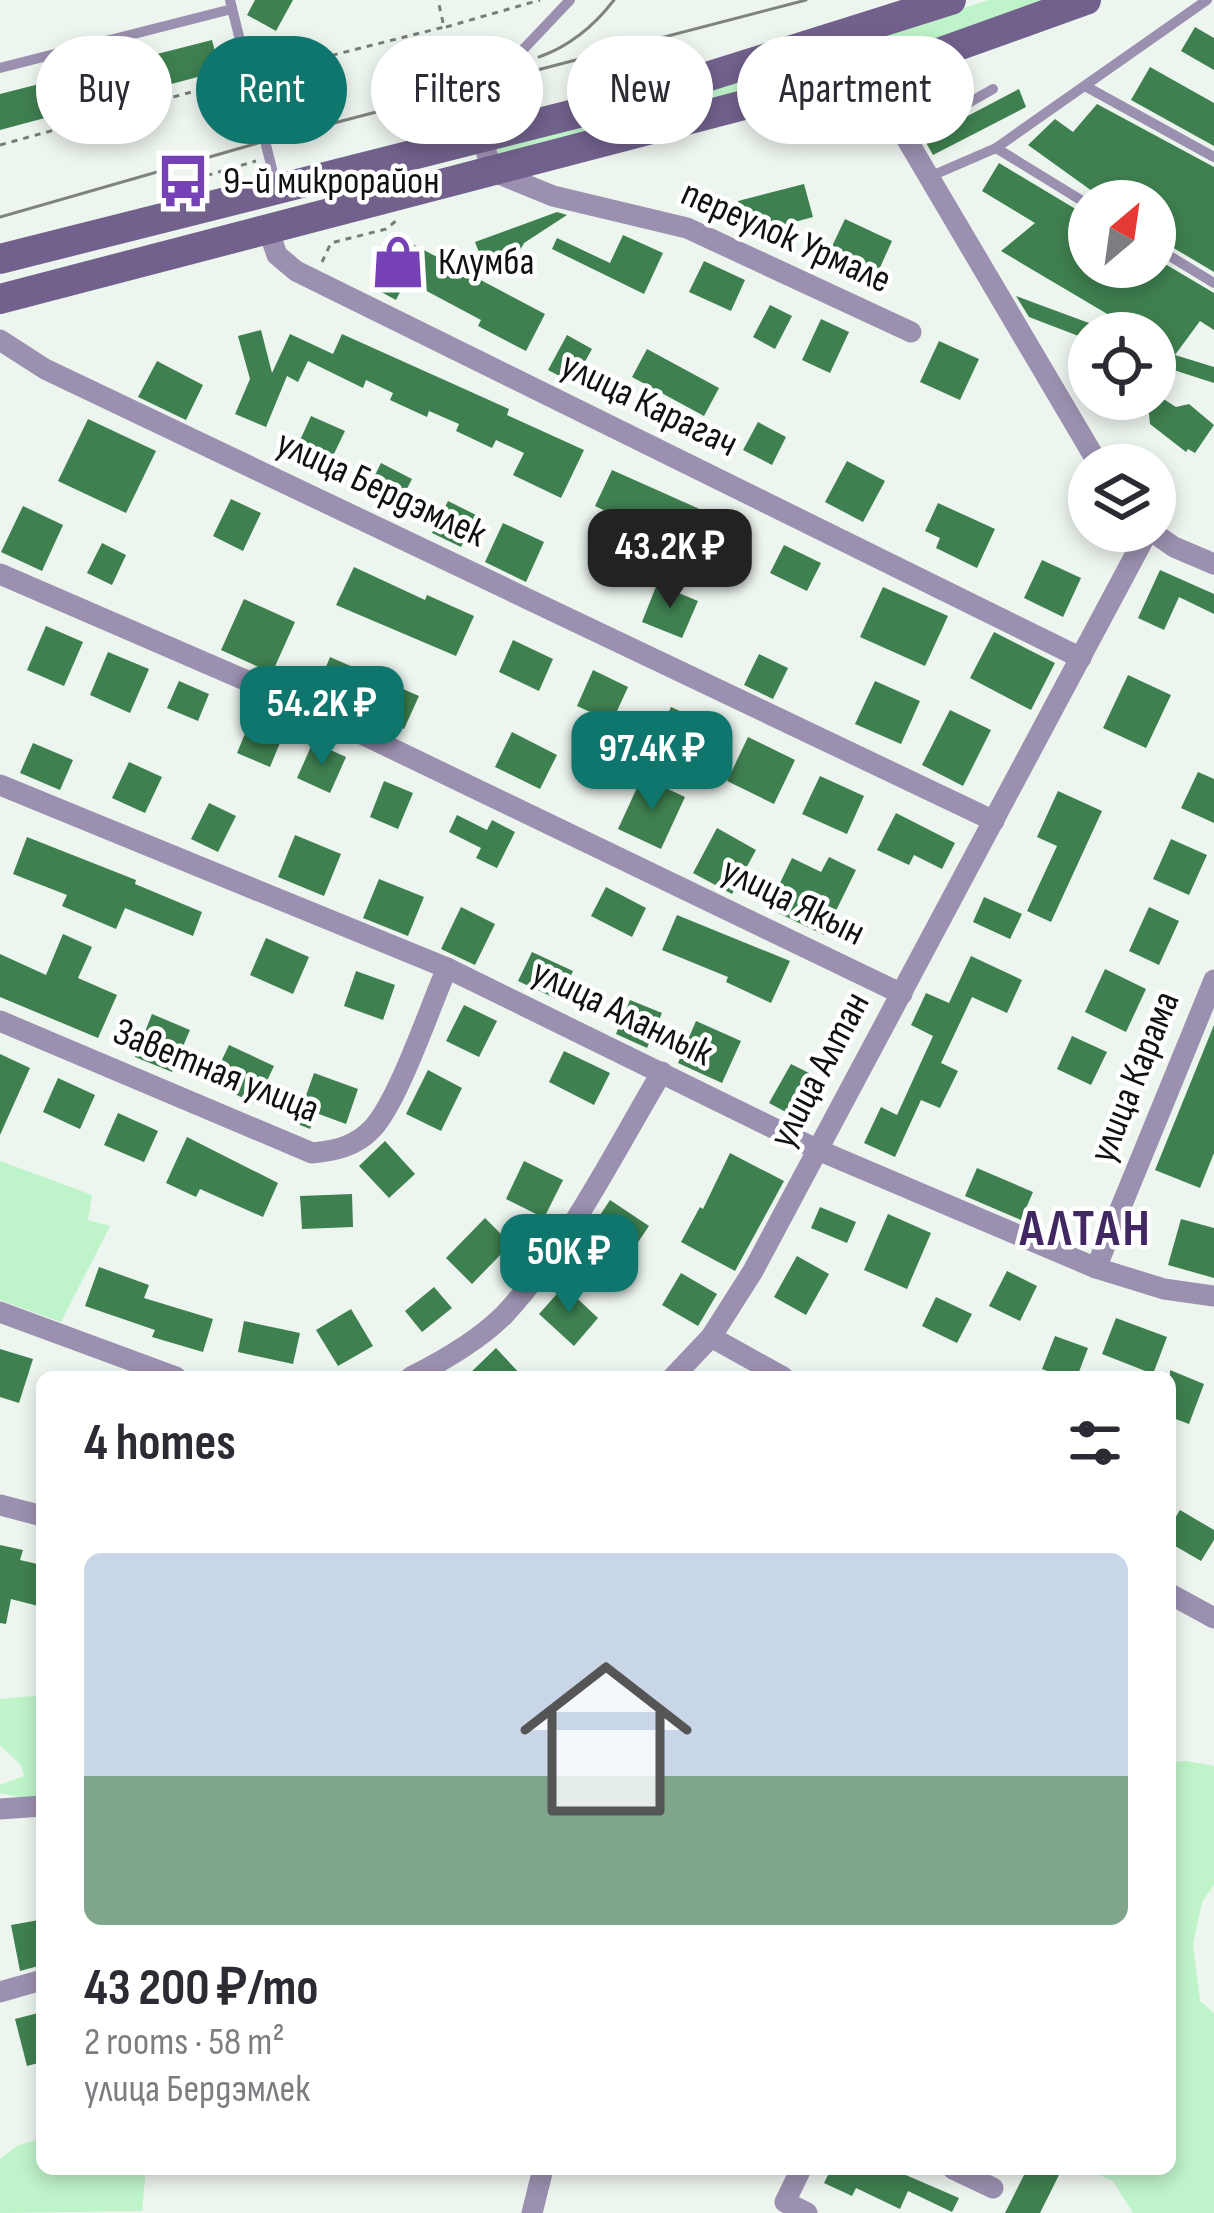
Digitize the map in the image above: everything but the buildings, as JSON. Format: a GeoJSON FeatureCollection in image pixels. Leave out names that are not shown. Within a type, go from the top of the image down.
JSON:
{"type":"FeatureCollection","features":[{"type":"Feature","properties":{"kind":"street"},"geometry":{"type":"LineString","coordinates":[[543,122],[646,96],[951,0]]}},
{"type":"Feature","properties":{"kind":"street"},"geometry":{"type":"LineString","coordinates":[[974,40],[1085,0]]}},
{"type":"Feature","properties":{"kind":"street"},"geometry":{"type":"LineString","coordinates":[[0,299],[737,107]]}},
{"type":"Feature","properties":{"kind":"street"},"geometry":{"type":"LineString","coordinates":[[0,259],[450,144]]}},
{"type":"Feature","properties":{"kind":"street"},"geometry":{"type":"LineString","coordinates":[[484,144],[492,171]]}},
{"type":"Feature","properties":{"kind":"street"},"geometry":{"type":"LineString","coordinates":[[910,144],[1087,444]]}},
{"type":"Feature","properties":{"kind":"street","name":"переулок Урмале"},"geometry":{"type":"LineString","coordinates":[[492,171],[553,196],[687,228],[911,332]]}},
{"type":"Feature","properties":{"kind":"street","name":"улица Карагач"},"geometry":{"type":"LineString","coordinates":[[268,229],[277,256],[314,280],[1081,658]]}},
{"type":"Feature","properties":{"kind":"street","name":"улица Бердэмлек"},"geometry":{"type":"LineString","coordinates":[[0,340],[45,369],[994,821]]}},
{"type":"Feature","properties":{"kind":"street"},"geometry":{"type":"LineString","coordinates":[[1176,548],[1214,564]]}},
{"type":"Feature","properties":{"kind":"street","name":"улица Алтан"},"geometry":{"type":"LineString","coordinates":[[679,1371],[711,1336],[753,1271],[1139,552]]}},
{"type":"Feature","properties":{"kind":"street","name":"улица Якын"},"geometry":{"type":"LineString","coordinates":[[0,574],[289,699],[902,994]]}},
{"type":"Feature","properties":{"kind":"street","name":"улица Аланлык"},"geometry":{"type":"LineString","coordinates":[[0,785],[447,968],[818,1150],[1096,1268],[1164,1289],[1214,1296]]}},
{"type":"Feature","properties":{"kind":"street","name":"Заветная улица"},"geometry":{"type":"LineString","coordinates":[[0,1022],[313,1153],[334,1151],[373,1129],[387,1107],[447,968]]}},
{"type":"Feature","properties":{"kind":"street","name":"улица Карама"},"geometry":{"type":"LineString","coordinates":[[1096,1268],[1214,980]]}},
{"type":"Feature","properties":{"kind":"street"},"geometry":{"type":"LineString","coordinates":[[423,1371],[446,1360],[502,1317],[557,1248],[662,1072]]}},
{"type":"Feature","properties":{"kind":"street"},"geometry":{"type":"LineString","coordinates":[[0,1312],[160,1371]]}},
{"type":"Feature","properties":{"kind":"street"},"geometry":{"type":"LineString","coordinates":[[711,1336],[772,1371]]}},
{"type":"Feature","properties":{"kind":"street"},"geometry":{"type":"LineString","coordinates":[[0,1505],[36,1514]]}},
{"type":"Feature","properties":{"kind":"street"},"geometry":{"type":"LineString","coordinates":[[1176,1597],[1214,1618]]}},
{"type":"Feature","properties":{"kind":"street"},"geometry":{"type":"LineString","coordinates":[[0,1809],[36,1806]]}},
{"type":"Feature","properties":{"kind":"street"},"geometry":{"type":"LineString","coordinates":[[0,1992],[36,1982]]}},
{"type":"Feature","properties":{"kind":"street"},"geometry":{"type":"LineString","coordinates":[[532,2213],[542,2175]]}},
{"type":"Feature","properties":{"kind":"street"},"geometry":{"type":"LineString","coordinates":[[798,2175],[785,2201],[807,2213]]}},
{"type":"Feature","properties":{"kind":"street"},"geometry":{"type":"LineString","coordinates":[[966,2175],[993,2188]]}},
{"type":"Feature","properties":{"kind":"lane"},"geometry":{"type":"LineString","coordinates":[[536,36],[570,0]]}},
{"type":"Feature","properties":{"kind":"lane"},"geometry":{"type":"LineString","coordinates":[[929,177],[996,148],[1207,0]]}},
{"type":"Feature","properties":{"kind":"lane"},"geometry":{"type":"LineString","coordinates":[[0,68],[231,4],[277,188]]}},
{"type":"Feature","properties":{"kind":"lane"},"geometry":{"type":"LineString","coordinates":[[1085,86],[1214,157]]}},
{"type":"Feature","properties":{"kind":"lane"},"geometry":{"type":"LineString","coordinates":[[974,100],[993,89]]}},
{"type":"Feature","properties":{"kind":"lane"},"geometry":{"type":"LineString","coordinates":[[996,148],[1068,193]]}},
{"type":"Feature","properties":{"kind":"lane"},"geometry":{"type":"LineString","coordinates":[[1176,260],[1214,284]]}},
{"type":"Feature","properties":{"kind":"path"},"geometry":{"type":"LineString","coordinates":[[444,27],[540,0]]}},
{"type":"Feature","properties":{"kind":"path"},"geometry":{"type":"LineString","coordinates":[[314,280],[331,243],[386,229],[399,218]]}},
{"type":"Feature","properties":{"kind":"green space"},"geometry":{"type":"Polygon","coordinates":[[[989,0],[1062,0],[958,36],[875,36],[989,0]]]}},
{"type":"Feature","properties":{"kind":"green space"},"geometry":{"type":"Polygon","coordinates":[[[737,78],[737,97],[713,104],[713,84],[737,78]]]}},
{"type":"Feature","properties":{"kind":"green space"},"geometry":{"type":"Polygon","coordinates":[[[567,123],[567,144],[501,162],[496,144],[543,144],[543,129],[567,123]]]}},
{"type":"Feature","properties":{"kind":"green space"},"geometry":{"type":"Polygon","coordinates":[[[0,1161],[92,1195],[88,1220],[110,1226],[61,1322],[0,1300],[0,1161]]]}},
{"type":"Feature","properties":{"kind":"green space"},"geometry":{"type":"Polygon","coordinates":[[[36,1696],[36,1801],[0,1793],[0,1785],[24,1776],[21,1765],[0,1745],[0,1699],[36,1696]]]}},
{"type":"Feature","properties":{"kind":"green space"},"geometry":{"type":"Polygon","coordinates":[[[1176,1762],[1214,1766],[1214,1885],[1202,1902],[1193,1944],[1200,2001],[1214,2013],[1214,2213],[1133,2213],[1113,2181],[1100,2175],[1176,2175],[1176,1762]]]}},
{"type":"Feature","properties":{"kind":"green space"},"geometry":{"type":"Polygon","coordinates":[[[36,2140],[36,2175],[145,2175],[142,2211],[0,2213],[0,2159],[36,2140]]]}},
{"type":"Feature","properties":{"kind":"tram line"},"geometry":{"type":"LineString","coordinates":[[543,55],[581,34],[614,0]]}},
{"type":"Feature","properties":{"kind":"tram line"},"geometry":{"type":"LineString","coordinates":[[0,217],[265,141],[806,0]]}},
{"type":"Feature","properties":{"kind":"place","name":"9-й микрорайон"},"geometry":{"type":"Point","coordinates":[183,181]}},
{"type":"Feature","properties":{"kind":"place","name":"Клумба"},"geometry":{"type":"Point","coordinates":[398,262]}},
{"type":"Feature","properties":{"kind":"district","name":"АЛТАН"},"geometry":{"type":"Point","coordinates":[1086,1229]}}]}
